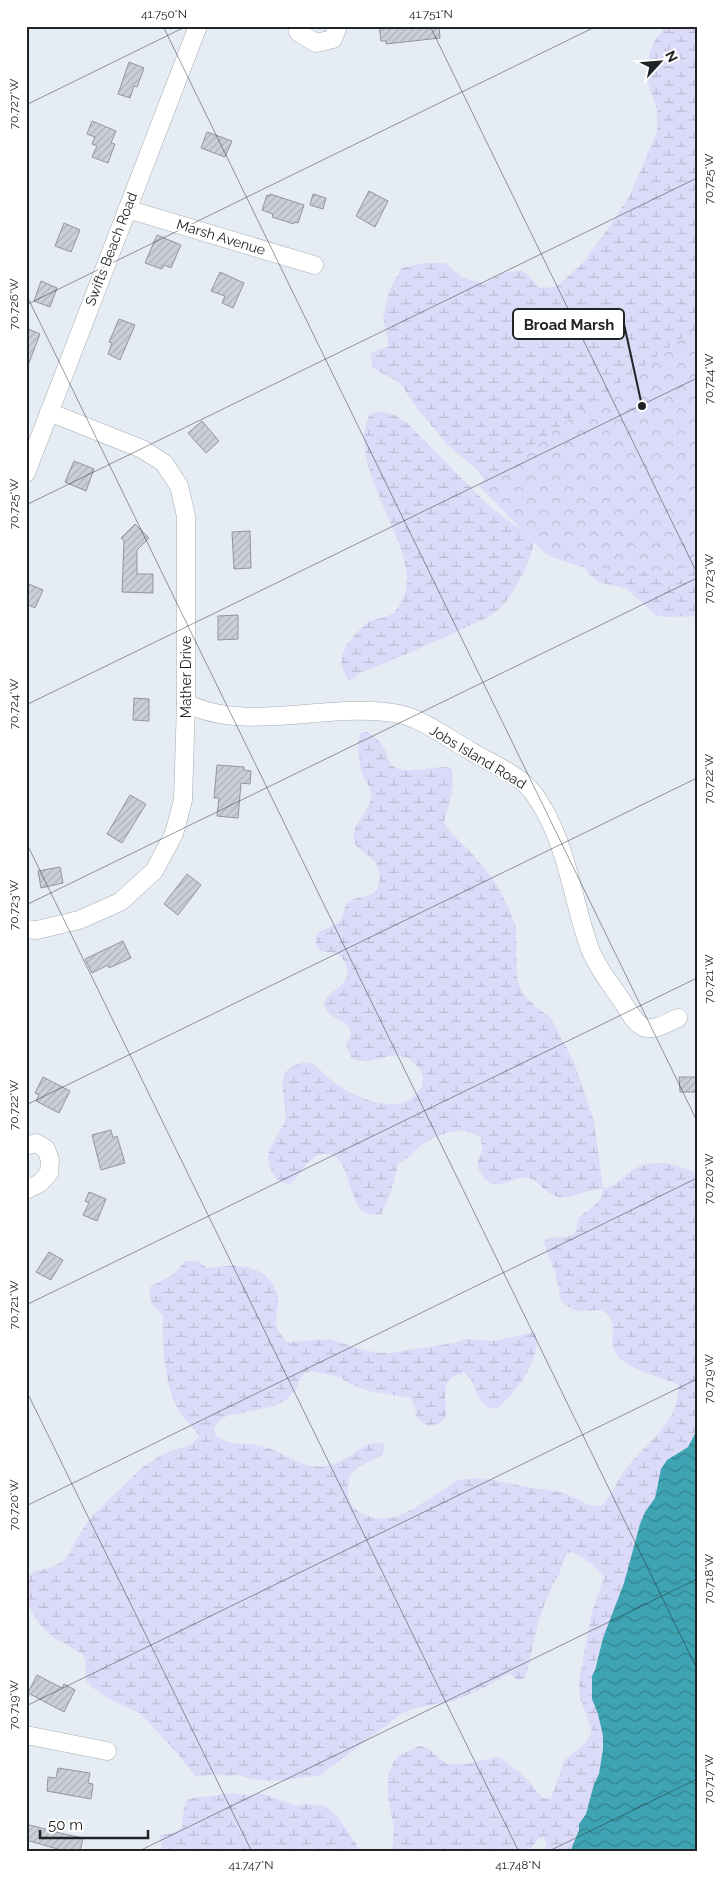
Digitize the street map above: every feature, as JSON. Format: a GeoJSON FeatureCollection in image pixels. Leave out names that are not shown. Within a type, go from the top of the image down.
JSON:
{"type":"FeatureCollection","features":[{"type":"Feature","properties":{"kind":"street","name":"Swifts Beach Road"},"geometry":{"type":"LineString","coordinates":[[26,473],[198,26]]}},
{"type":"Feature","properties":{"kind":"street"},"geometry":{"type":"LineString","coordinates":[[295,28],[316,43],[333,39],[338,26]]}},
{"type":"Feature","properties":{"kind":"street","name":"Marsh Avenue"},"geometry":{"type":"LineString","coordinates":[[127,209],[314,265]]}},
{"type":"Feature","properties":{"kind":"street","name":"Mather Drive"},"geometry":{"type":"LineString","coordinates":[[26,929],[38,930],[79,920],[120,902],[154,871],[174,834],[183,800],[186,703],[186,516],[179,486],[164,462],[142,449],[49,412]]}},
{"type":"Feature","properties":{"kind":"street","name":"Jobs Island Road"},"geometry":{"type":"LineString","coordinates":[[186,703],[213,714],[236,717],[344,711],[401,714],[431,728],[521,781],[538,800],[558,838],[568,868],[580,918],[594,960],[630,1014],[641,1026],[655,1028],[678,1018]]}},
{"type":"Feature","properties":{"kind":"street"},"geometry":{"type":"LineString","coordinates":[[26,1146],[36,1143],[46,1149],[50,1160],[48,1174],[40,1183],[26,1190]]}},
{"type":"Feature","properties":{"kind":"street"},"geometry":{"type":"LineString","coordinates":[[26,1736],[107,1750]]}},
{"type":"Feature","properties":{"kind":"green space"},"geometry":{"type":"Polygon","coordinates":[[[666,26],[697,26],[697,616],[666,617],[656,615],[627,589],[599,582],[589,574],[581,563],[534,540],[530,557],[511,595],[496,611],[484,619],[360,673],[349,681],[342,667],[342,656],[347,645],[368,622],[396,611],[404,597],[407,581],[403,557],[370,472],[365,451],[365,432],[370,414],[390,413],[407,423],[489,506],[517,527],[528,530],[478,471],[448,445],[419,411],[400,383],[373,368],[370,353],[389,346],[383,317],[389,291],[402,268],[423,263],[445,263],[462,277],[483,284],[502,273],[522,270],[540,288],[556,287],[581,265],[630,195],[657,132],[657,109],[648,83],[649,54],[655,40],[666,26]]]}},
{"type":"Feature","properties":{"kind":"green space"},"geometry":{"type":"Polygon","coordinates":[[[697,327],[697,566],[659,572],[621,571],[583,567],[546,554],[478,485],[697,327]]]}},
{"type":"Feature","properties":{"kind":"green space"},"geometry":{"type":"Polygon","coordinates":[[[367,732],[381,743],[390,763],[399,769],[451,768],[453,783],[444,822],[496,883],[510,911],[516,927],[517,979],[523,994],[537,1008],[550,1017],[574,1062],[594,1121],[603,1188],[613,1185],[635,1169],[652,1163],[670,1164],[697,1174],[697,1430],[688,1447],[667,1460],[657,1484],[655,1498],[645,1512],[640,1524],[624,1583],[603,1638],[592,1676],[592,1699],[603,1736],[603,1749],[599,1774],[594,1784],[586,1814],[579,1824],[579,1829],[570,1852],[545,1852],[547,1845],[544,1837],[538,1839],[528,1852],[392,1852],[394,1828],[388,1798],[388,1775],[394,1761],[400,1755],[419,1746],[428,1748],[447,1764],[467,1764],[495,1757],[500,1758],[522,1774],[543,1798],[551,1799],[564,1761],[586,1742],[592,1731],[580,1697],[579,1682],[591,1615],[604,1577],[580,1556],[570,1552],[566,1554],[538,1625],[525,1678],[518,1681],[512,1674],[508,1674],[486,1687],[453,1701],[415,1708],[401,1714],[321,1775],[278,1781],[252,1779],[238,1775],[226,1776],[216,1774],[195,1776],[177,1753],[140,1713],[111,1700],[86,1681],[85,1659],[81,1653],[51,1636],[38,1622],[26,1601],[26,1577],[35,1571],[53,1567],[67,1558],[80,1533],[93,1515],[144,1466],[165,1453],[190,1445],[199,1437],[178,1410],[173,1399],[165,1364],[163,1315],[154,1306],[150,1296],[150,1287],[174,1274],[185,1261],[198,1261],[207,1268],[245,1267],[265,1276],[270,1280],[277,1293],[276,1322],[278,1331],[287,1342],[331,1339],[356,1348],[378,1353],[389,1353],[454,1343],[466,1339],[494,1341],[535,1332],[536,1342],[532,1363],[512,1394],[497,1408],[493,1409],[482,1402],[465,1373],[456,1375],[450,1379],[445,1389],[446,1417],[438,1424],[428,1426],[417,1419],[414,1404],[410,1398],[369,1391],[350,1384],[340,1377],[312,1371],[305,1372],[299,1381],[298,1387],[287,1399],[275,1406],[227,1416],[219,1421],[214,1428],[215,1435],[220,1439],[262,1446],[295,1461],[312,1466],[338,1463],[369,1444],[383,1443],[385,1446],[384,1453],[355,1470],[349,1482],[348,1495],[350,1502],[360,1513],[367,1516],[382,1519],[398,1516],[456,1481],[466,1479],[495,1480],[559,1492],[588,1505],[603,1505],[626,1469],[661,1431],[674,1411],[678,1385],[631,1366],[617,1355],[612,1343],[613,1326],[607,1314],[598,1310],[575,1310],[561,1301],[556,1275],[544,1244],[545,1240],[567,1237],[575,1232],[578,1219],[597,1203],[603,1189],[563,1198],[543,1189],[530,1178],[517,1179],[500,1184],[489,1182],[478,1168],[482,1149],[481,1138],[461,1130],[442,1134],[429,1140],[398,1164],[387,1202],[381,1214],[369,1214],[360,1209],[343,1166],[337,1158],[327,1154],[320,1154],[308,1162],[290,1184],[282,1182],[272,1172],[268,1157],[270,1148],[285,1121],[283,1079],[286,1072],[292,1067],[302,1063],[310,1063],[348,1091],[370,1101],[382,1103],[404,1102],[415,1095],[423,1082],[420,1070],[407,1058],[391,1056],[366,1061],[351,1057],[346,1045],[350,1037],[348,1026],[332,1016],[324,1005],[329,995],[346,980],[347,968],[344,960],[338,955],[319,950],[316,937],[318,933],[338,923],[349,902],[355,898],[373,893],[376,891],[379,883],[379,874],[375,862],[358,848],[354,840],[355,828],[368,807],[371,795],[370,788],[360,767],[359,756],[360,733],[367,732]]]}},
{"type":"Feature","properties":{"kind":"green space"},"geometry":{"type":"Polygon","coordinates":[[[226,1793],[250,1795],[261,1793],[297,1806],[306,1804],[324,1806],[335,1814],[356,1843],[359,1852],[162,1852],[160,1835],[177,1832],[180,1829],[187,1800],[226,1793]]]}},
{"type":"Feature","properties":{"kind":"water"},"geometry":{"type":"Polygon","coordinates":[[[697,1430],[697,1852],[570,1852],[579,1830],[579,1824],[586,1814],[594,1784],[599,1774],[603,1749],[603,1736],[592,1699],[592,1676],[603,1638],[624,1583],[640,1524],[645,1512],[655,1498],[661,1469],[667,1460],[688,1447],[697,1430]]]}},
{"type":"Feature","properties":{"kind":"building"},"geometry":{"type":"Polygon","coordinates":[[[379,26],[439,26],[440,38],[386,44],[386,41],[381,41],[379,26]]]}},
{"type":"Feature","properties":{"kind":"building"},"geometry":{"type":"Polygon","coordinates":[[[129,62],[144,68],[137,87],[134,86],[130,98],[118,94],[129,62]]]}},
{"type":"Feature","properties":{"kind":"building"},"geometry":{"type":"Polygon","coordinates":[[[92,121],[116,131],[111,143],[115,144],[108,163],[92,157],[97,146],[92,144],[95,137],[87,134],[92,121]]]}},
{"type":"Feature","properties":{"kind":"building"},"geometry":{"type":"Polygon","coordinates":[[[207,132],[232,141],[225,157],[201,148],[207,132]]]}},
{"type":"Feature","properties":{"kind":"building"},"geometry":{"type":"Polygon","coordinates":[[[369,191],[388,201],[375,227],[356,216],[369,191]]]}},
{"type":"Feature","properties":{"kind":"building"},"geometry":{"type":"Polygon","coordinates":[[[270,194],[304,205],[298,223],[294,222],[294,224],[272,217],[273,214],[262,210],[267,195],[270,196],[270,194]]]}},
{"type":"Feature","properties":{"kind":"building"},"geometry":{"type":"Polygon","coordinates":[[[313,194],[326,198],[323,209],[310,205],[313,194]]]}},
{"type":"Feature","properties":{"kind":"building"},"geometry":{"type":"Polygon","coordinates":[[[64,223],[80,230],[71,252],[55,246],[64,223]]]}},
{"type":"Feature","properties":{"kind":"building"},"geometry":{"type":"Polygon","coordinates":[[[157,235],[181,245],[171,268],[164,265],[162,269],[145,263],[157,235]]]}},
{"type":"Feature","properties":{"kind":"building"},"geometry":{"type":"Polygon","coordinates":[[[220,272],[244,283],[233,308],[222,303],[225,296],[211,291],[220,272]]]}},
{"type":"Feature","properties":{"kind":"building"},"geometry":{"type":"Polygon","coordinates":[[[41,281],[57,288],[50,307],[34,301],[41,281]]]}},
{"type":"Feature","properties":{"kind":"building"},"geometry":{"type":"Polygon","coordinates":[[[119,319],[135,325],[120,360],[108,354],[112,343],[109,342],[119,319]]]}},
{"type":"Feature","properties":{"kind":"building"},"geometry":{"type":"Polygon","coordinates":[[[26,328],[40,334],[27,368],[26,368],[26,328]]]}},
{"type":"Feature","properties":{"kind":"building"},"geometry":{"type":"Polygon","coordinates":[[[202,421],[219,441],[206,453],[188,433],[202,421]]]}},
{"type":"Feature","properties":{"kind":"building"},"geometry":{"type":"Polygon","coordinates":[[[74,461],[94,469],[86,491],[65,482],[74,461]]]}},
{"type":"Feature","properties":{"kind":"building"},"geometry":{"type":"Polygon","coordinates":[[[135,524],[149,538],[137,550],[137,574],[153,574],[153,593],[122,592],[124,541],[121,538],[135,524]]]}},
{"type":"Feature","properties":{"kind":"building"},"geometry":{"type":"Polygon","coordinates":[[[250,531],[251,568],[234,569],[232,532],[250,531]]]}},
{"type":"Feature","properties":{"kind":"building"},"geometry":{"type":"Polygon","coordinates":[[[26,583],[43,590],[35,608],[26,604],[26,583]]]}},
{"type":"Feature","properties":{"kind":"building"},"geometry":{"type":"Polygon","coordinates":[[[238,615],[238,639],[218,640],[218,616],[238,615]]]}},
{"type":"Feature","properties":{"kind":"building"},"geometry":{"type":"Polygon","coordinates":[[[134,698],[149,699],[149,721],[133,720],[134,698]]]}},
{"type":"Feature","properties":{"kind":"building"},"geometry":{"type":"Polygon","coordinates":[[[217,765],[244,767],[244,770],[251,771],[250,784],[241,783],[238,818],[217,816],[219,798],[214,798],[217,765]]]}},
{"type":"Feature","properties":{"kind":"building"},"geometry":{"type":"Polygon","coordinates":[[[130,795],[146,804],[122,843],[107,834],[130,795]]]}},
{"type":"Feature","properties":{"kind":"building"},"geometry":{"type":"Polygon","coordinates":[[[60,867],[63,883],[41,888],[38,871],[60,867]]]}},
{"type":"Feature","properties":{"kind":"building"},"geometry":{"type":"Polygon","coordinates":[[[187,874],[201,885],[178,915],[164,904],[187,874]]]}},
{"type":"Feature","properties":{"kind":"building"},"geometry":{"type":"Polygon","coordinates":[[[123,941],[131,958],[109,968],[108,965],[92,973],[85,959],[123,941]]]}},
{"type":"Feature","properties":{"kind":"building"},"geometry":{"type":"Polygon","coordinates":[[[43,1077],[70,1091],[59,1113],[36,1101],[39,1095],[35,1093],[43,1077]]]}},
{"type":"Feature","properties":{"kind":"building"},"geometry":{"type":"Polygon","coordinates":[[[679,1077],[697,1077],[697,1092],[680,1092],[679,1077]]]}},
{"type":"Feature","properties":{"kind":"building"},"geometry":{"type":"Polygon","coordinates":[[[111,1130],[113,1138],[117,1136],[125,1163],[101,1170],[92,1135],[111,1130]]]}},
{"type":"Feature","properties":{"kind":"building"},"geometry":{"type":"Polygon","coordinates":[[[89,1192],[106,1199],[97,1221],[83,1215],[89,1203],[85,1201],[89,1192]]]}},
{"type":"Feature","properties":{"kind":"building"},"geometry":{"type":"Polygon","coordinates":[[[49,1252],[63,1260],[51,1280],[36,1272],[49,1252]]]}},
{"type":"Feature","properties":{"kind":"building"},"geometry":{"type":"Polygon","coordinates":[[[37,1675],[62,1688],[64,1684],[75,1690],[64,1712],[28,1693],[37,1675]]]}},
{"type":"Feature","properties":{"kind":"building"},"geometry":{"type":"Polygon","coordinates":[[[58,1768],[90,1773],[88,1783],[93,1784],[91,1799],[47,1791],[48,1777],[56,1778],[58,1768]]]}},
{"type":"Feature","properties":{"kind":"building"},"geometry":{"type":"Polygon","coordinates":[[[26,1824],[83,1838],[80,1852],[68,1852],[26,1840],[26,1824]]]}},
{"type":"Feature","properties":{"kind":"place","name":"Broad Marsh"},"geometry":{"type":"Point","coordinates":[642,406]}}]}
